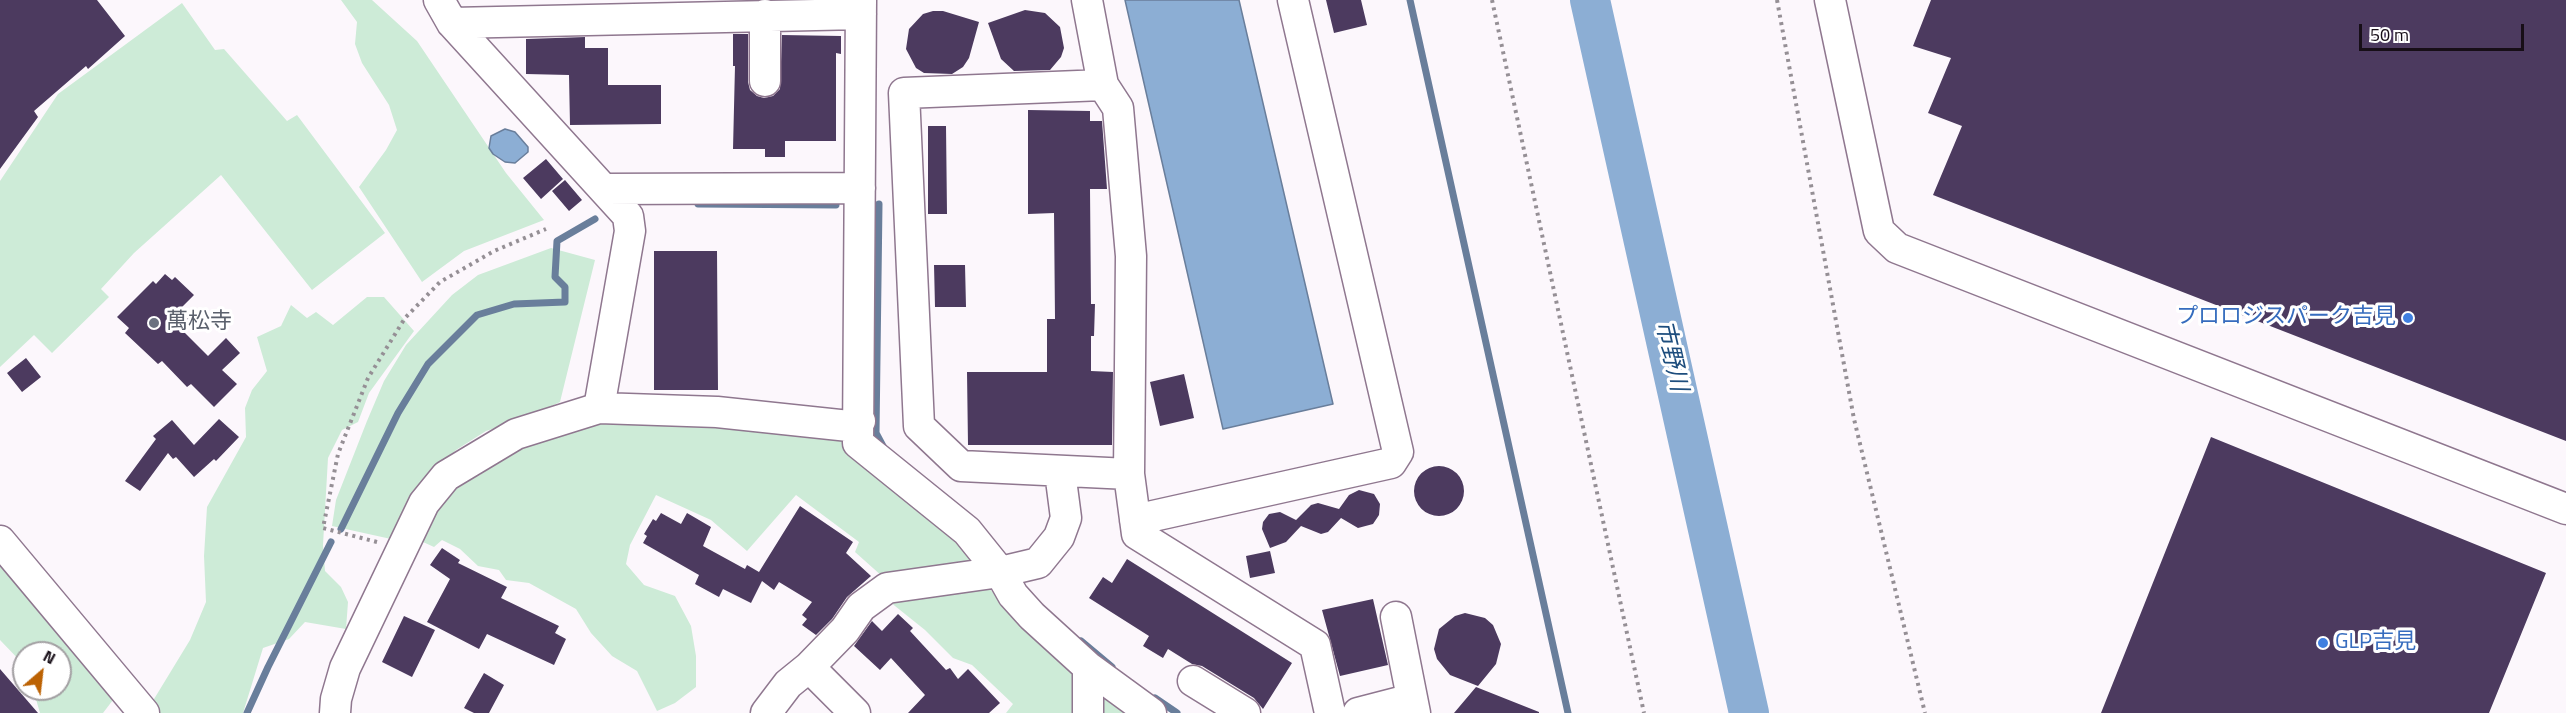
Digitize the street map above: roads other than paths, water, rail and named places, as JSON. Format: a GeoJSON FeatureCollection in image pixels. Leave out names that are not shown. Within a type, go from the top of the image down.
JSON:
{"type":"FeatureCollection","features":[{"type":"Feature","properties":{"kind":"street"},"geometry":{"type":"LineString","coordinates":[[1086,0],[1103,85],[1118,108],[1131,256],[1129,474],[1137,534],[1315,645],[1330,713]]}},
{"type":"Feature","properties":{"kind":"street"},"geometry":{"type":"LineString","coordinates":[[1135,520],[1391,463],[1398,452],[1293,0]]}},
{"type":"Feature","properties":{"kind":"street"},"geometry":{"type":"LineString","coordinates":[[1830,0],[1879,231],[1897,248],[2566,509]]}},
{"type":"Feature","properties":{"kind":"street"},"geometry":{"type":"LineString","coordinates":[[445,11],[765,15],[861,7],[860,421],[858,443],[967,531],[1000,572],[1013,595],[1032,616],[1088,667],[1151,713]]}},
{"type":"Feature","properties":{"kind":"street"},"geometry":{"type":"LineString","coordinates":[[445,11],[628,216],[630,231],[599,408]]}},
{"type":"Feature","properties":{"kind":"street"},"geometry":{"type":"LineString","coordinates":[[765,15],[765,81]]}},
{"type":"Feature","properties":{"kind":"street"},"geometry":{"type":"LineString","coordinates":[[1103,85],[904,93],[919,426],[961,466],[1129,474]]}},
{"type":"Feature","properties":{"kind":"street"},"geometry":{"type":"LineString","coordinates":[[604,189],[860,188]]}},
{"type":"Feature","properties":{"kind":"street"},"geometry":{"type":"LineString","coordinates":[[334,713],[345,668],[424,503],[446,476],[516,434],[599,408],[717,412],[849,426],[860,421]]}},
{"type":"Feature","properties":{"kind":"street"},"geometry":{"type":"LineString","coordinates":[[766,713],[788,684],[809,668],[845,630],[861,607],[887,588],[1000,572],[1038,563],[1059,537],[1066,519],[1060,471]]}},
{"type":"Feature","properties":{"kind":"street"},"geometry":{"type":"LineString","coordinates":[[0,541],[144,713]]}},
{"type":"Feature","properties":{"kind":"street"},"geometry":{"type":"LineString","coordinates":[[1358,713],[1413,706],[1396,617]]}},
{"type":"Feature","properties":{"kind":"street"},"geometry":{"type":"LineString","coordinates":[[1088,667],[1088,713]]}},
{"type":"Feature","properties":{"kind":"street"},"geometry":{"type":"LineString","coordinates":[[809,668],[855,713]]}},
{"type":"Feature","properties":{"kind":"street"},"geometry":{"type":"LineString","coordinates":[[1193,681],[1245,713]]}},
{"type":"Feature","properties":{"kind":"water"},"geometry":{"type":"Polygon","coordinates":[[[1125,0],[1239,0],[1333,404],[1223,429],[1125,0]]]}},
{"type":"Feature","properties":{"kind":"water"},"geometry":{"type":"Polygon","coordinates":[[[505,129],[515,132],[528,147],[528,152],[515,163],[505,162],[493,154],[489,148],[491,136],[505,129]]]}},
{"type":"Feature","properties":{"kind":"waterway"},"geometry":{"type":"LineString","coordinates":[[1410,0],[1568,713]]}},
{"type":"Feature","properties":{"kind":"waterway","name":"市野川"},"geometry":{"type":"LineString","coordinates":[[1590,0],[1749,713]]}},
{"type":"Feature","properties":{"kind":"waterway"},"geometry":{"type":"LineString","coordinates":[[698,204],[836,205]]}},
{"type":"Feature","properties":{"kind":"waterway"},"geometry":{"type":"LineString","coordinates":[[879,204],[876,433],[884,448]]}},
{"type":"Feature","properties":{"kind":"waterway"},"geometry":{"type":"LineString","coordinates":[[341,529],[398,413],[428,364],[477,315],[514,304],[565,302],[565,287],[555,277],[557,241],[595,219]]}},
{"type":"Feature","properties":{"kind":"waterway"},"geometry":{"type":"LineString","coordinates":[[247,713],[331,542]]}},
{"type":"Feature","properties":{"kind":"waterway"},"geometry":{"type":"LineString","coordinates":[[1081,641],[1112,667]]}},
{"type":"Feature","properties":{"kind":"waterway"},"geometry":{"type":"LineString","coordinates":[[1155,698],[1177,713]]}},
{"type":"Feature","properties":{"kind":"place","name":"プロロジスパーク吉見"},"geometry":{"type":"Point","coordinates":[2408,318]}},
{"type":"Feature","properties":{"kind":"place","name":"萬松寺"},"geometry":{"type":"Point","coordinates":[154,323]}},
{"type":"Feature","properties":{"kind":"place","name":"GLP吉見"},"geometry":{"type":"Point","coordinates":[2323,643]}}]}
